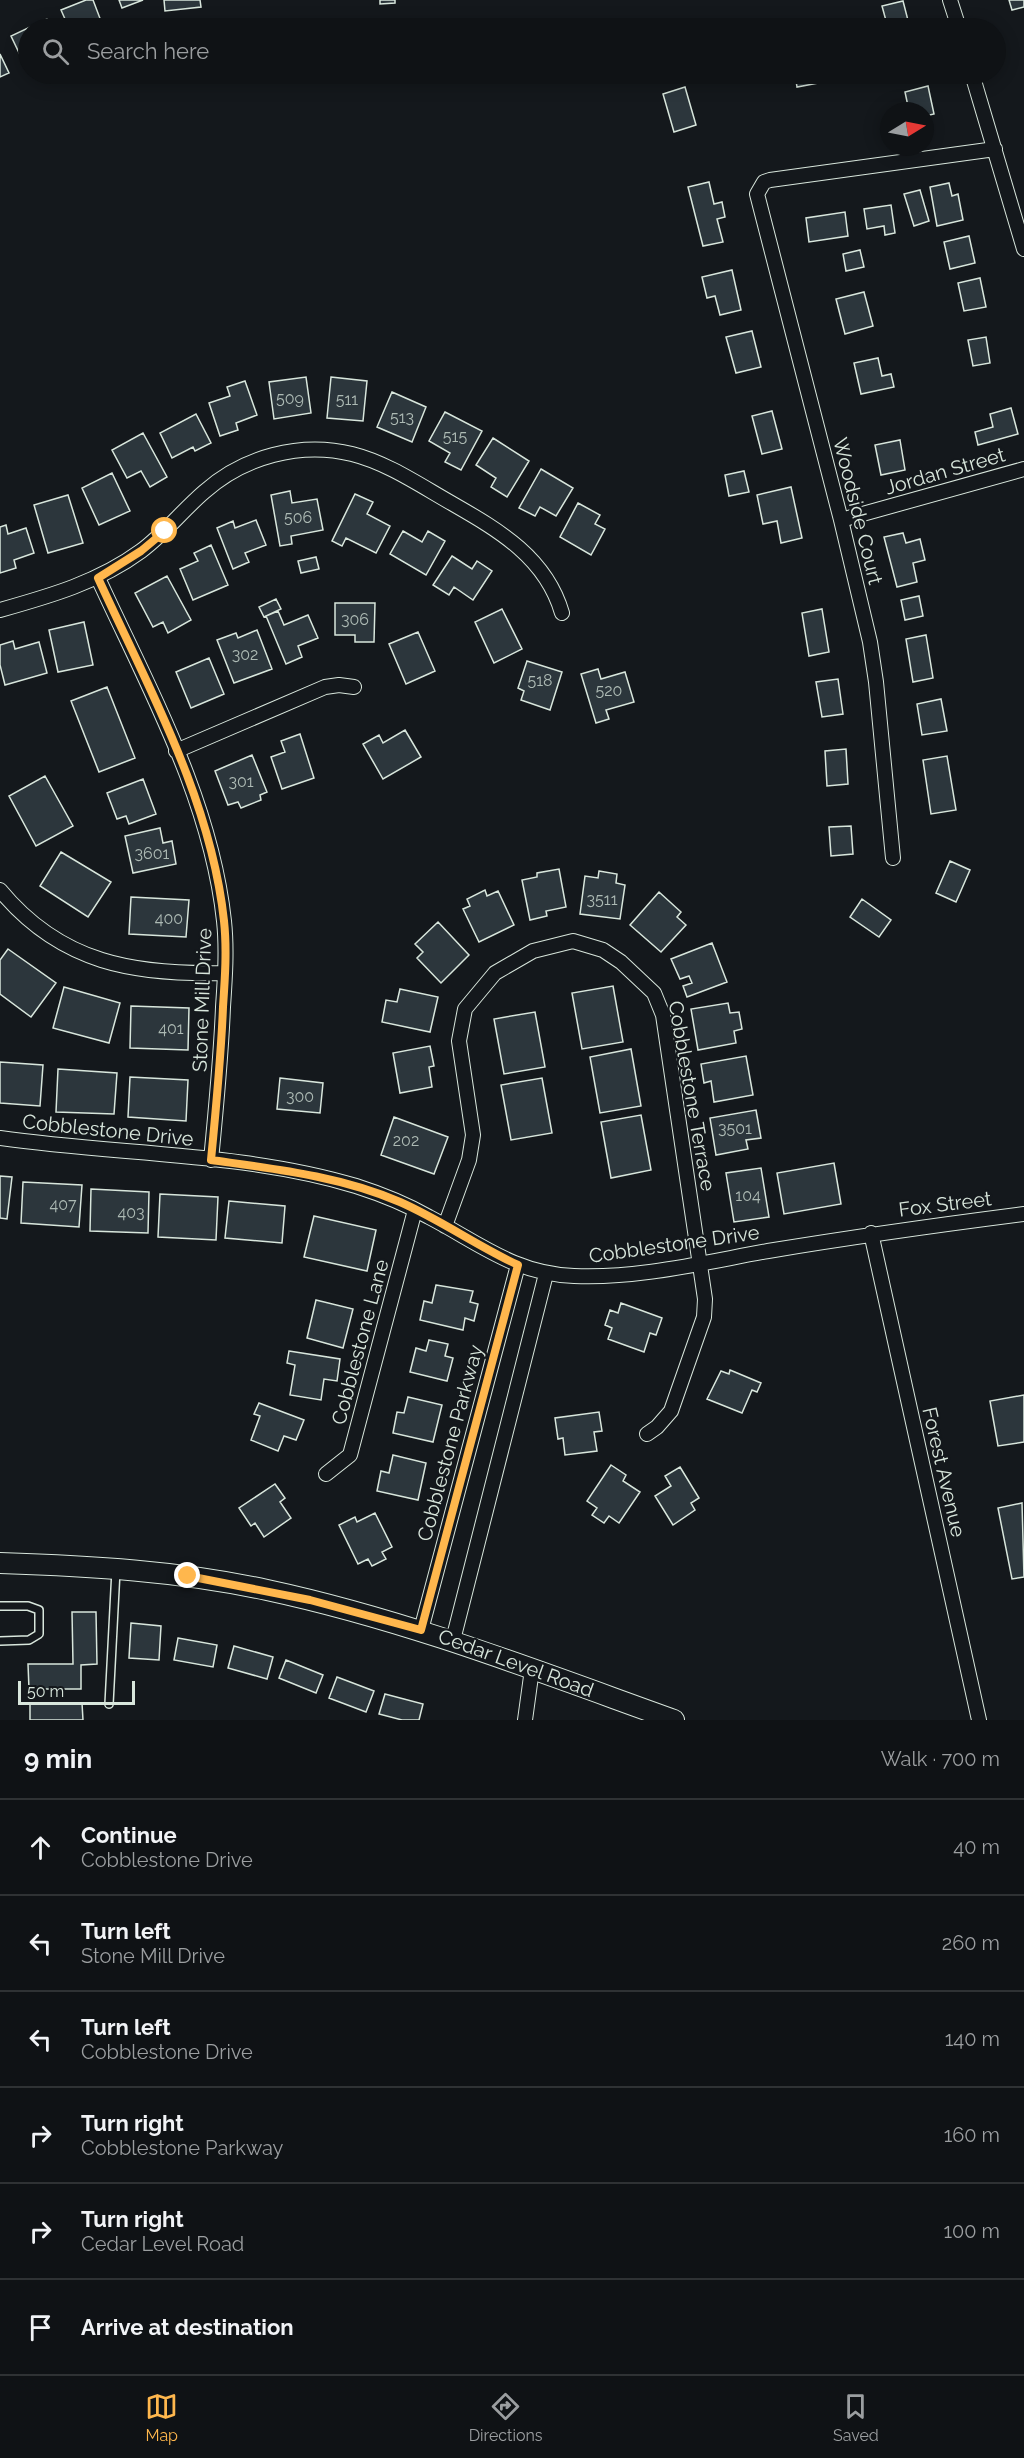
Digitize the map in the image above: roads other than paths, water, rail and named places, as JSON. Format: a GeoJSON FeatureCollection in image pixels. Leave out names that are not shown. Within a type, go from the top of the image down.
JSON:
{"type":"FeatureCollection","features":[{"type":"Feature","properties":{"kind":"main road","name":"Cedar Level Road"},"geometry":{"type":"LineString","coordinates":[[0,1563],[116,1568],[188,1576],[266,1590],[453,1640],[674,1720]]}},
{"type":"Feature","properties":{"kind":"street"},"geometry":{"type":"LineString","coordinates":[[950,0],[956,18]]}},
{"type":"Feature","properties":{"kind":"street"},"geometry":{"type":"LineString","coordinates":[[975,84],[1024,249]]}},
{"type":"Feature","properties":{"kind":"street","name":"Woodside Court"},"geometry":{"type":"LineString","coordinates":[[892,858],[875,672],[841,520],[757,200],[759,188],[764,182],[995,149]]}},
{"type":"Feature","properties":{"kind":"street"},"geometry":{"type":"LineString","coordinates":[[0,610],[98,578],[141,551],[165,531],[203,492],[241,466],[274,454],[300,450],[326,450],[352,454],[378,463],[493,527],[516,543],[536,562],[559,603],[562,613]]}},
{"type":"Feature","properties":{"kind":"street","name":"Jordan Street"},"geometry":{"type":"LineString","coordinates":[[841,520],[1024,469]]}},
{"type":"Feature","properties":{"kind":"street","name":"Stone Mill Drive"},"geometry":{"type":"LineString","coordinates":[[98,578],[176,751],[207,838],[219,886],[225,922],[225,973],[220,1065],[211,1160]]}},
{"type":"Feature","properties":{"kind":"street"},"geometry":{"type":"LineString","coordinates":[[176,751],[325,687],[339,685],[354,687]]}},
{"type":"Feature","properties":{"kind":"street"},"geometry":{"type":"LineString","coordinates":[[0,890],[11,903],[45,932],[78,952],[136,969],[176,974],[225,973]]}},
{"type":"Feature","properties":{"kind":"street","name":"Cobblestone Terrace"},"geometry":{"type":"LineString","coordinates":[[445,1226],[469,1160],[473,1135],[459,1041],[465,1009],[495,973],[533,951],[573,941],[603,950],[621,962],[654,993],[663,1015],[705,1299],[704,1317],[671,1411],[657,1427],[647,1434]]}},
{"type":"Feature","properties":{"kind":"street","name":"Cobblestone Drive"},"geometry":{"type":"LineString","coordinates":[[0,1138],[211,1160],[318,1176],[357,1187],[415,1210],[480,1248],[518,1265],[546,1274],[608,1276],[701,1263],[871,1233]]}},
{"type":"Feature","properties":{"kind":"street","name":"Cobblestone Lane"},"geometry":{"type":"LineString","coordinates":[[326,1474],[350,1455],[415,1210]]}},
{"type":"Feature","properties":{"kind":"street","name":"Fox Street"},"geometry":{"type":"LineString","coordinates":[[871,1233],[1024,1214]]}},
{"type":"Feature","properties":{"kind":"street","name":"Forest Avenue"},"geometry":{"type":"LineString","coordinates":[[871,1233],[979,1720]]}},
{"type":"Feature","properties":{"kind":"street","name":"Cobblestone Parkway"},"geometry":{"type":"LineString","coordinates":[[421,1630],[518,1265]]}},
{"type":"Feature","properties":{"kind":"street"},"geometry":{"type":"LineString","coordinates":[[453,1640],[546,1274]]}},
{"type":"Feature","properties":{"kind":"street"},"geometry":{"type":"LineString","coordinates":[[525,1720],[532,1669]]}},
{"type":"Feature","properties":{"kind":"lane"},"geometry":{"type":"LineString","coordinates":[[109,1704],[116,1568]]}},
{"type":"Feature","properties":{"kind":"lane"},"geometry":{"type":"LineString","coordinates":[[0,1606],[28,1606],[39,1610],[39,1634],[29,1640],[0,1641]]}}]}
